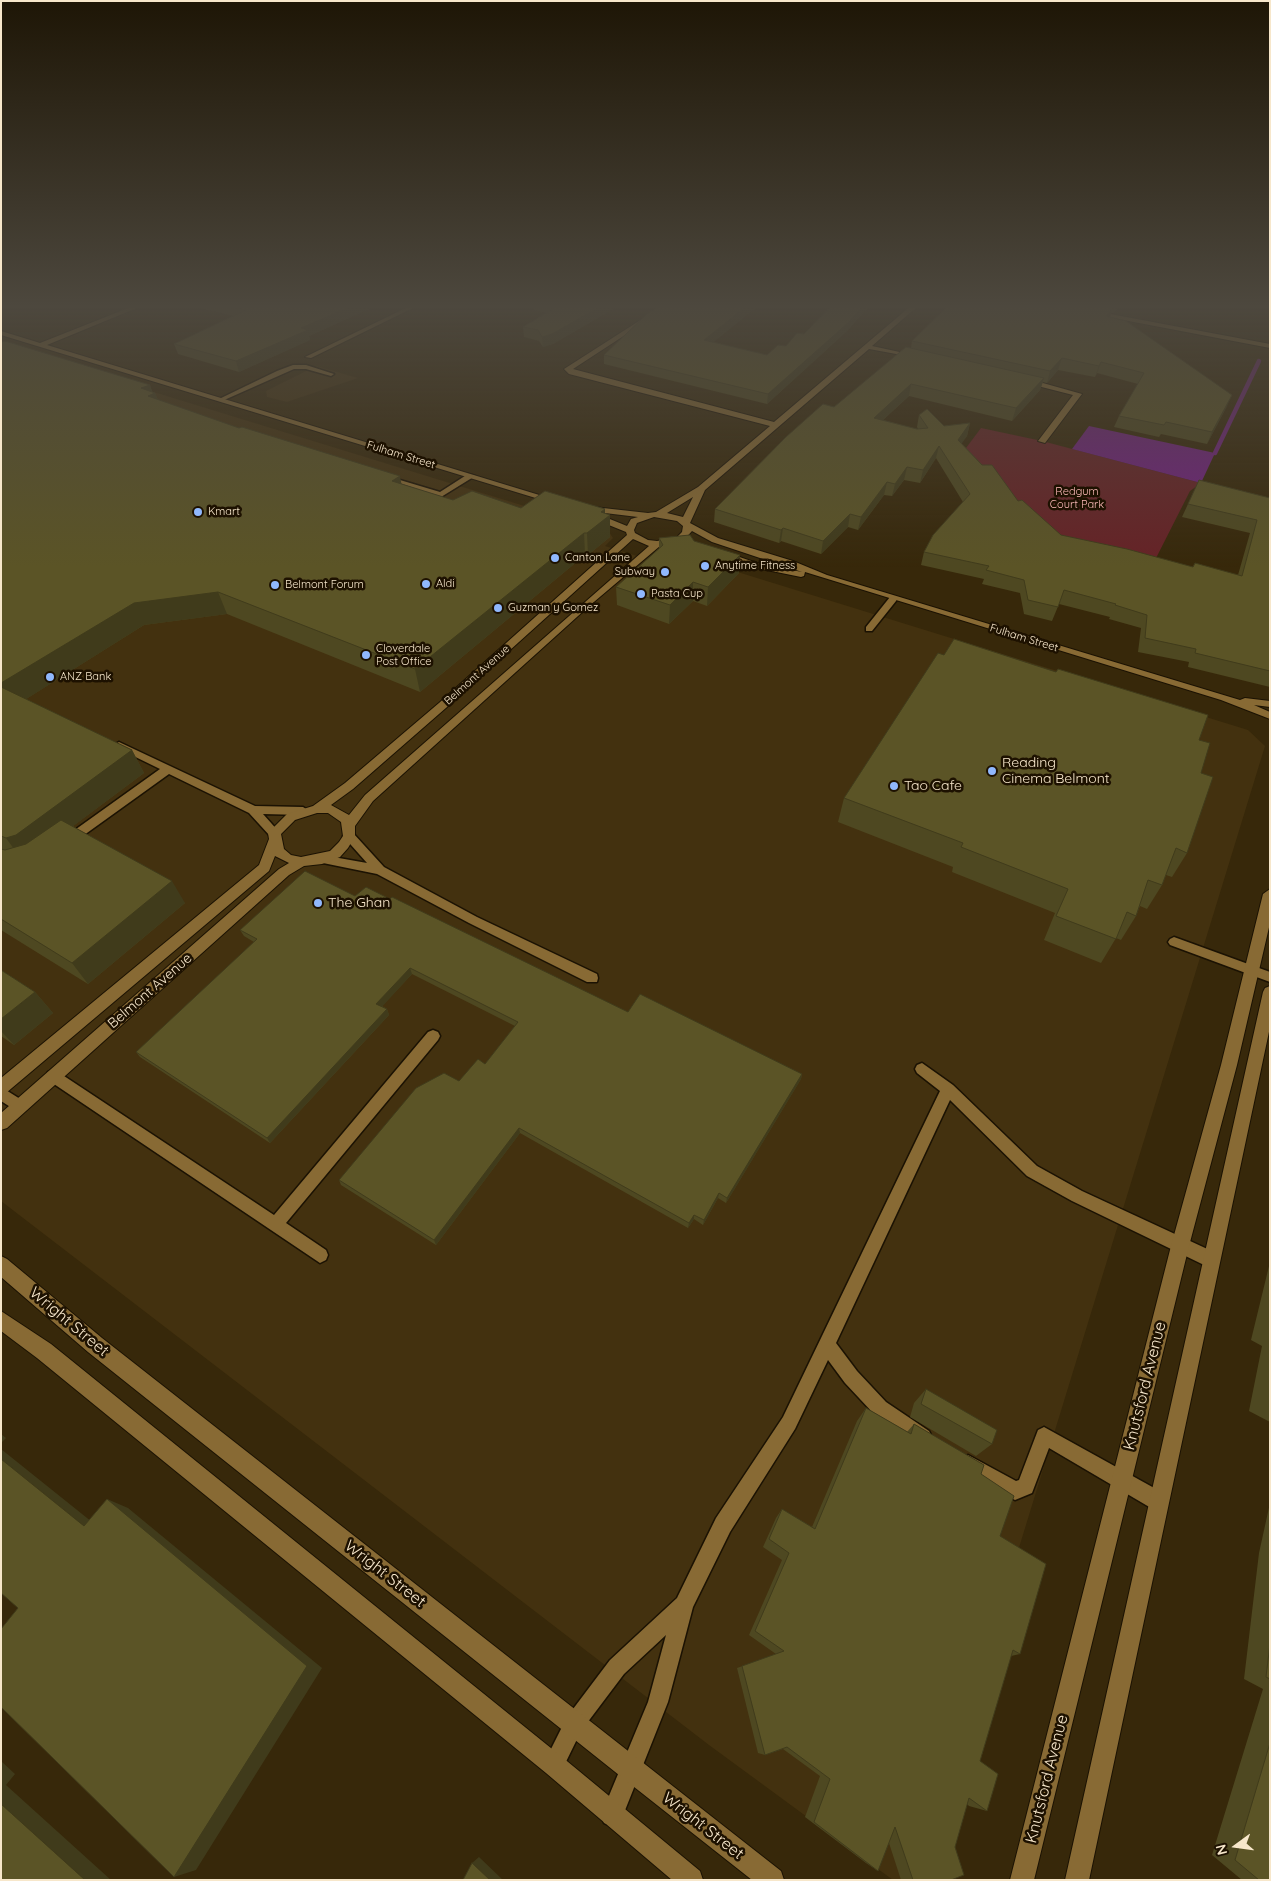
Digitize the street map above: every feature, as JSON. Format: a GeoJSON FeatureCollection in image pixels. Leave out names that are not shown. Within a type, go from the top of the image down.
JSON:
{"type":"FeatureCollection","features":[{"type":"Feature","properties":{"kind":"street","name":"Fulham Street"},"geometry":{"type":"LineString","coordinates":[[196,393],[564,504]]}},
{"type":"Feature","properties":{"kind":"street"},"geometry":{"type":"LineString","coordinates":[[652,393],[776,425]]}},
{"type":"Feature","properties":{"kind":"street"},"geometry":{"type":"LineString","coordinates":[[658,514],[701,490],[814,393]]}},
{"type":"Feature","properties":{"kind":"street"},"geometry":{"type":"LineString","coordinates":[[1042,440],[1078,394],[1073,393]]}},
{"type":"Feature","properties":{"kind":"street"},"geometry":{"type":"LineString","coordinates":[[686,523],[674,516],[580,508],[646,543],[683,542],[687,533],[686,523],[701,490]]}},
{"type":"Feature","properties":{"kind":"street","name":"Belmont Avenue"},"geometry":{"type":"LineString","coordinates":[[317,809],[350,786],[443,705],[630,533],[634,521],[648,515]]}},
{"type":"Feature","properties":{"kind":"street","name":"Fulham Street"},"geometry":{"type":"LineString","coordinates":[[686,523],[715,540],[790,563],[824,577],[1225,698],[1270,716]]}},
{"type":"Feature","properties":{"kind":"street","name":"Belmont Avenue"},"geometry":{"type":"LineString","coordinates":[[1,1123],[284,872],[301,862],[322,859],[335,854],[344,845],[349,830],[370,798],[657,544]]}},
{"type":"Feature","properties":{"kind":"street","name":"Fulham Street"},"geometry":{"type":"LineString","coordinates":[[710,550],[755,565],[824,577]]}},
{"type":"Feature","properties":{"kind":"street","name":"Fulham Street"},"geometry":{"type":"LineString","coordinates":[[1225,698],[1270,704]]}},
{"type":"Feature","properties":{"kind":"street","name":"Belmont Avenue"},"geometry":{"type":"LineString","coordinates":[[1,1088],[264,868],[274,837],[291,817],[303,811],[317,809],[339,813],[346,819],[349,830]]}},
{"type":"Feature","properties":{"kind":"street"},"geometry":{"type":"LineString","coordinates":[[274,837],[278,851],[287,858],[301,862]]}},
{"type":"Feature","properties":{"kind":"street","name":"Knutsford Avenue"},"geometry":{"type":"LineString","coordinates":[[1022,1880],[1180,1246],[1229,1065],[1270,894]]}},
{"type":"Feature","properties":{"kind":"street"},"geometry":{"type":"LineString","coordinates":[[1077,1880],[1210,1259],[1270,992]]}},
{"type":"Feature","properties":{"kind":"street","name":"Wright Street"},"geometry":{"type":"LineString","coordinates":[[1,1265],[95,1345],[632,1772],[772,1880]]}},
{"type":"Feature","properties":{"kind":"street"},"geometry":{"type":"LineString","coordinates":[[1,1320],[44,1351],[554,1765],[691,1880]]}},
{"type":"Feature","properties":{"kind":"lane"},"geometry":{"type":"LineString","coordinates":[[220,400],[235,393]]}},
{"type":"Feature","properties":{"kind":"lane"},"geometry":{"type":"LineString","coordinates":[[400,482],[440,495],[471,476]]}},
{"type":"Feature","properties":{"kind":"lane"},"geometry":{"type":"LineString","coordinates":[[869,629],[893,599]]}},
{"type":"Feature","properties":{"kind":"lane"},"geometry":{"type":"LineString","coordinates":[[113,741],[253,810],[303,811]]}},
{"type":"Feature","properties":{"kind":"lane"},"geometry":{"type":"LineString","coordinates":[[60,846],[168,769]]}},
{"type":"Feature","properties":{"kind":"lane"},"geometry":{"type":"LineString","coordinates":[[253,810],[274,837]]}},
{"type":"Feature","properties":{"kind":"lane"},"geometry":{"type":"LineString","coordinates":[[349,830],[380,870]]}},
{"type":"Feature","properties":{"kind":"lane"},"geometry":{"type":"LineString","coordinates":[[322,859],[380,870],[473,920],[592,978]]}},
{"type":"Feature","properties":{"kind":"lane"},"geometry":{"type":"LineString","coordinates":[[1174,942],[1270,977]]}},
{"type":"Feature","properties":{"kind":"lane"},"geometry":{"type":"LineString","coordinates":[[276,1224],[433,1036]]}},
{"type":"Feature","properties":{"kind":"lane"},"geometry":{"type":"LineString","coordinates":[[922,1068],[948,1089],[1032,1171],[1180,1246],[1210,1259]]}},
{"type":"Feature","properties":{"kind":"lane"},"geometry":{"type":"LineString","coordinates":[[53,1076],[276,1224],[320,1256]]}},
{"type":"Feature","properties":{"kind":"lane"},"geometry":{"type":"LineString","coordinates":[[612,1815],[632,1772],[658,1702],[684,1605],[723,1525],[789,1423],[948,1089]]}},
{"type":"Feature","properties":{"kind":"lane"},"geometry":{"type":"LineString","coordinates":[[1,1093],[20,1106]]}},
{"type":"Feature","properties":{"kind":"lane"},"geometry":{"type":"LineString","coordinates":[[827,1345],[851,1376],[880,1408],[939,1447]]}},
{"type":"Feature","properties":{"kind":"lane"},"geometry":{"type":"LineString","coordinates":[[956,1457],[1016,1491],[1026,1487],[1044,1436],[1158,1501]]}},
{"type":"Feature","properties":{"kind":"lane"},"geometry":{"type":"LineString","coordinates":[[554,1765],[574,1724],[617,1667],[684,1605]]}},
{"type":"Feature","properties":{"kind":"shaded area"},"geometry":{"type":"Polygon","coordinates":[[[1,393],[156,393],[609,532],[613,538],[605,546],[653,561],[686,556],[1248,730],[1265,746],[917,1880],[893,1880],[709,1745],[1,1201],[1,393]]]}},
{"type":"Feature","properties":{"kind":"shaded area"},"geometry":{"type":"Polygon","coordinates":[[[266,393],[314,393],[287,402],[267,397],[266,393]]]}},
{"type":"Feature","properties":{"kind":"shaded area"},"geometry":{"type":"Polygon","coordinates":[[[1089,426],[1215,453],[1201,483],[1072,449],[1089,426]]]}},
{"type":"Feature","properties":{"kind":"green space","name":"Redgum Court Park"},"geometry":{"type":"Polygon","coordinates":[[[981,428],[1042,441],[1201,483],[1190,491],[1152,566],[1051,540],[963,452],[981,428]]]}},
{"type":"Feature","properties":{"kind":"building","name":"Belmont Forum"},"geometry":{"type":"Polygon","coordinates":[[[1,393],[154,393],[148,396],[239,428],[242,427],[400,476],[392,481],[453,500],[472,491],[521,508],[545,491],[605,509],[601,512],[610,515],[587,533],[584,533],[415,669],[218,592],[134,603],[1,683],[1,393]]]}},
{"type":"Feature","properties":{"kind":"building"},"geometry":{"type":"Polygon","coordinates":[[[851,393],[901,393],[874,418],[917,429],[928,428],[919,415],[927,409],[944,426],[970,423],[958,440],[982,465],[992,465],[1018,501],[1022,500],[1061,535],[1127,549],[1193,567],[1195,563],[1242,576],[1257,520],[1188,504],[1199,480],[1270,498],[1270,671],[1195,653],[1196,649],[1145,638],[1147,615],[1116,604],[1064,590],[1058,607],[1028,600],[1024,580],[986,570],[989,566],[924,552],[933,535],[970,494],[939,446],[923,470],[907,467],[895,484],[887,482],[861,517],[850,514],[823,541],[715,509],[786,437],[823,404],[834,407],[851,393]]]}},
{"type":"Feature","properties":{"kind":"building"},"geometry":{"type":"Polygon","coordinates":[[[949,393],[1030,393],[1016,408],[949,393]]]}},
{"type":"Feature","properties":{"kind":"building"},"geometry":{"type":"Polygon","coordinates":[[[1132,393],[1229,393],[1232,395],[1212,432],[1166,422],[1164,425],[1119,416],[1132,393]]]}},
{"type":"Feature","properties":{"kind":"building"},"geometry":{"type":"Polygon","coordinates":[[[690,535],[694,541],[740,555],[708,587],[693,582],[670,605],[616,587],[663,545],[659,538],[690,535]]]}},
{"type":"Feature","properties":{"kind":"building"},"geometry":{"type":"Polygon","coordinates":[[[954,639],[1056,672],[1058,669],[1208,715],[1199,740],[1210,743],[1201,773],[1213,777],[1187,853],[1176,848],[1162,885],[1148,880],[1136,916],[1127,912],[1116,939],[1056,916],[1068,889],[961,847],[963,843],[844,798],[938,653],[944,655],[954,639]]]}},
{"type":"Feature","properties":{"kind":"building"},"geometry":{"type":"Polygon","coordinates":[[[1,687],[132,750],[16,835],[6,838],[1,836],[1,687]]]}},
{"type":"Feature","properties":{"kind":"building"},"geometry":{"type":"Polygon","coordinates":[[[61,820],[172,881],[72,963],[1,919],[1,849],[5,850],[26,844],[61,820]]]}},
{"type":"Feature","properties":{"kind":"building"},"geometry":{"type":"Polygon","coordinates":[[[305,871],[355,896],[366,887],[390,899],[392,897],[628,1012],[640,994],[802,1074],[727,1198],[719,1193],[704,1220],[694,1215],[689,1223],[519,1128],[434,1240],[339,1180],[416,1088],[444,1073],[459,1081],[478,1059],[485,1064],[518,1022],[410,968],[376,1004],[387,1009],[267,1138],[136,1052],[257,939],[240,930],[305,871]]]}},
{"type":"Feature","properties":{"kind":"building"},"geometry":{"type":"Polygon","coordinates":[[[1,970],[35,992],[1,1019],[1,970]]]}},
{"type":"Feature","properties":{"kind":"building"},"geometry":{"type":"Polygon","coordinates":[[[926,1389],[997,1430],[992,1444],[921,1404],[926,1389]]]}},
{"type":"Feature","properties":{"kind":"building"},"geometry":{"type":"Polygon","coordinates":[[[866,1408],[911,1434],[914,1424],[984,1465],[981,1474],[1014,1496],[1000,1536],[1046,1564],[1020,1654],[1013,1650],[980,1761],[998,1774],[987,1811],[969,1798],[955,1847],[964,1875],[951,1880],[913,1880],[895,1827],[878,1871],[814,1822],[830,1779],[787,1747],[765,1755],[742,1666],[784,1651],[755,1631],[789,1553],[769,1539],[782,1509],[815,1529],[866,1408]]]}},
{"type":"Feature","properties":{"kind":"building"},"geometry":{"type":"Polygon","coordinates":[[[1,1459],[84,1526],[107,1499],[307,1666],[174,1877],[1,1707],[1,1629],[18,1608],[1,1593],[1,1459]]]}},
{"type":"Feature","properties":{"kind":"building"},"geometry":{"type":"Polygon","coordinates":[[[1270,1644],[1270,1679],[1266,1677],[1270,1644]]]}},
{"type":"Feature","properties":{"kind":"building"},"geometry":{"type":"Polygon","coordinates":[[[1270,1743],[1270,1880],[1259,1880],[1235,1860],[1270,1743]]]}},
{"type":"Feature","properties":{"kind":"building"},"geometry":{"type":"Polygon","coordinates":[[[1,1804],[85,1880],[1,1880],[1,1804]]]}},
{"type":"Feature","properties":{"kind":"building"},"geometry":{"type":"Polygon","coordinates":[[[472,1863],[490,1880],[463,1880],[472,1863]]]}},
{"type":"Feature","properties":{"kind":"waterway"},"geometry":{"type":"LineString","coordinates":[[1215,453],[1244,393]]}},
{"type":"Feature","properties":{"kind":"place","name":"Kmart"},"geometry":{"type":"Point","coordinates":[198,512]}},
{"type":"Feature","properties":{"kind":"place","name":"Canton Lane"},"geometry":{"type":"Point","coordinates":[555,558]}},
{"type":"Feature","properties":{"kind":"place","name":"Anytime Fitness"},"geometry":{"type":"Point","coordinates":[705,566]}},
{"type":"Feature","properties":{"kind":"place","name":"Subway"},"geometry":{"type":"Point","coordinates":[665,572]}},
{"type":"Feature","properties":{"kind":"place","name":"Aldi"},"geometry":{"type":"Point","coordinates":[426,584]}},
{"type":"Feature","properties":{"kind":"place","name":"Belmont Forum"},"geometry":{"type":"Point","coordinates":[275,585]}},
{"type":"Feature","properties":{"kind":"place","name":"Pasta Cup"},"geometry":{"type":"Point","coordinates":[641,594]}},
{"type":"Feature","properties":{"kind":"place","name":"Guzman y Gomez"},"geometry":{"type":"Point","coordinates":[498,608]}},
{"type":"Feature","properties":{"kind":"place","name":"Cloverdale Post Office"},"geometry":{"type":"Point","coordinates":[366,655]}},
{"type":"Feature","properties":{"kind":"place","name":"ANZ Bank"},"geometry":{"type":"Point","coordinates":[50,677]}},
{"type":"Feature","properties":{"kind":"place","name":"Reading Cinema Belmont"},"geometry":{"type":"Point","coordinates":[992,771]}},
{"type":"Feature","properties":{"kind":"place","name":"Tao Cafe"},"geometry":{"type":"Point","coordinates":[894,786]}},
{"type":"Feature","properties":{"kind":"place","name":"The Ghan"},"geometry":{"type":"Point","coordinates":[318,903]}}]}
